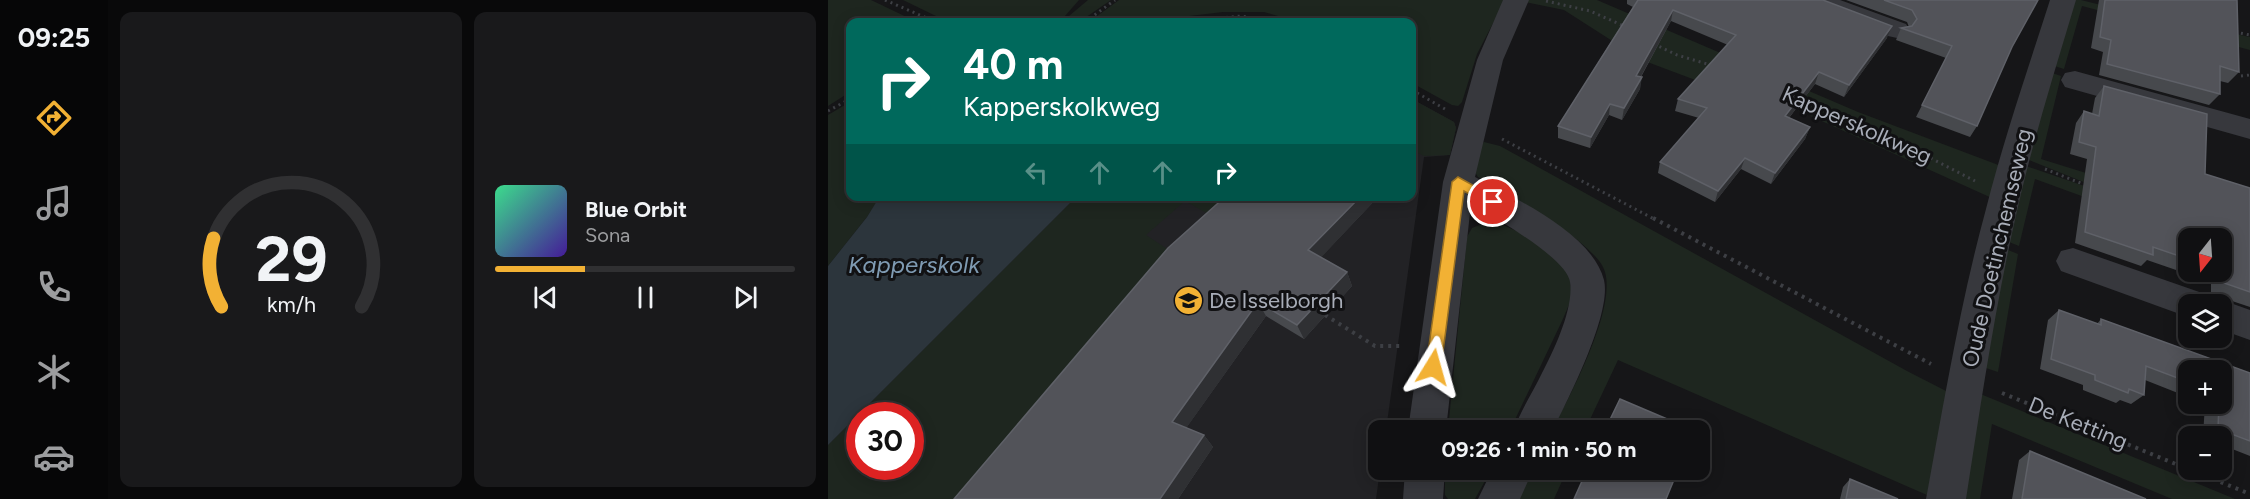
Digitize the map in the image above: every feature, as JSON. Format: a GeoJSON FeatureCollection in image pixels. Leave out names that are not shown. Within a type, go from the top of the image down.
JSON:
{"type":"FeatureCollection","features":[{"type":"Feature","properties":{"kind":"street"},"geometry":{"type":"LineString","coordinates":[[1427,420],[1458,182],[1490,60],[1516,0]]}},
{"type":"Feature","properties":{"kind":"street"},"geometry":{"type":"LineString","coordinates":[[1817,0],[1897,30]]}},
{"type":"Feature","properties":{"kind":"street","name":"Oude Doetinchemseweg"},"geometry":{"type":"LineString","coordinates":[[1946,499],[1966,378],[1994,240],[2063,0]]}},
{"type":"Feature","properties":{"kind":"street"},"geometry":{"type":"LineString","coordinates":[[2075,80],[2250,129]]}},
{"type":"Feature","properties":{"kind":"street"},"geometry":{"type":"LineString","coordinates":[[1458,182],[1562,246],[1580,264],[1587,280],[1587,302],[1559,381],[1538,420]]}},
{"type":"Feature","properties":{"kind":"street"},"geometry":{"type":"LineString","coordinates":[[2073,261],[2178,299]]}},
{"type":"Feature","properties":{"kind":"street"},"geometry":{"type":"LineString","coordinates":[[2232,319],[2250,325]]}},
{"type":"Feature","properties":{"kind":"street"},"geometry":{"type":"LineString","coordinates":[[1423,499],[1424,480]]}},
{"type":"Feature","properties":{"kind":"street"},"geometry":{"type":"LineString","coordinates":[[1497,499],[1507,480]]}},
{"type":"Feature","properties":{"kind":"path"},"geometry":{"type":"LineString","coordinates":[[885,0],[927,18]]}},
{"type":"Feature","properties":{"kind":"path"},"geometry":{"type":"LineString","coordinates":[[1090,18],[1115,0]]}},
{"type":"Feature","properties":{"kind":"path"},"geometry":{"type":"LineString","coordinates":[[1540,0],[1590,11],[1632,30]]}},
{"type":"Feature","properties":{"kind":"path"},"geometry":{"type":"LineString","coordinates":[[1220,18],[1241,16],[1254,18]]}},
{"type":"Feature","properties":{"kind":"path"},"geometry":{"type":"LineString","coordinates":[[2227,30],[2250,35]]}},
{"type":"Feature","properties":{"kind":"path"},"geometry":{"type":"LineString","coordinates":[[1647,40],[1677,55],[1718,68]]}},
{"type":"Feature","properties":{"kind":"path"},"geometry":{"type":"LineString","coordinates":[[2241,76],[2250,75]]}},
{"type":"Feature","properties":{"kind":"path"},"geometry":{"type":"LineString","coordinates":[[1416,92],[1904,351],[1966,378]]}},
{"type":"Feature","properties":{"kind":"path","name":"Kapperskolkweg"},"geometry":{"type":"LineString","coordinates":[[1796,97],[1855,120],[1913,147],[1977,182],[2006,193]]}},
{"type":"Feature","properties":{"kind":"path"},"geometry":{"type":"LineString","coordinates":[[828,111],[846,101]]}},
{"type":"Feature","properties":{"kind":"path"},"geometry":{"type":"LineString","coordinates":[[2016,157],[2091,187]]}},
{"type":"Feature","properties":{"kind":"path"},"geometry":{"type":"LineString","coordinates":[[1325,315],[1375,346],[1436,347]]}},
{"type":"Feature","properties":{"kind":"path","name":"De Ketting"},"geometry":{"type":"LineString","coordinates":[[1966,378],[2178,464]]}},
{"type":"Feature","properties":{"kind":"path","name":"De Ketting"},"geometry":{"type":"LineString","coordinates":[[2216,480],[2250,494]]}},
{"type":"Feature","properties":{"kind":"shaded area"},"geometry":{"type":"Polygon","coordinates":[[[828,0],[871,0],[909,18],[846,18],[846,95],[828,106],[828,0]]]}},
{"type":"Feature","properties":{"kind":"shaded area"},"geometry":{"type":"Polygon","coordinates":[[[903,0],[1079,0],[1065,16],[1069,16],[1088,0],[1111,0],[1085,18],[938,17],[903,0]]]}},
{"type":"Feature","properties":{"kind":"shaded area"},"geometry":{"type":"Polygon","coordinates":[[[1119,0],[1505,0],[1477,54],[1462,102],[1458,106],[1416,85],[1416,18],[1285,18],[1264,12],[1223,12],[1173,18],[1094,18],[1119,0]]]}},
{"type":"Feature","properties":{"kind":"shaded area"},"geometry":{"type":"Polygon","coordinates":[[[1527,0],[1597,0],[1858,112],[2001,166],[1994,199],[1709,70],[1698,81],[1642,60],[1564,10],[1525,2],[1527,0]]]}},
{"type":"Feature","properties":{"kind":"shaded area"},"geometry":{"type":"Polygon","coordinates":[[[2072,0],[2081,0],[2250,37],[2250,50],[2082,6],[2064,69],[2051,65],[2072,0]]]}},
{"type":"Feature","properties":{"kind":"shaded area"},"geometry":{"type":"Polygon","coordinates":[[[2049,72],[2061,76],[2041,159],[2234,219],[2233,233],[2232,228],[2218,228],[2081,181],[2024,158],[2049,72]]]}},
{"type":"Feature","properties":{"kind":"shaded area","name":"De Isselborgh"},"geometry":{"type":"Polygon","coordinates":[[[1416,101],[1454,122],[1456,128],[1450,155],[1424,157],[1387,420],[1368,420],[1368,480],[1379,480],[1376,499],[828,499],[828,445],[846,427],[846,480],[924,480],[924,402],[871,402],[1072,201],[1416,201],[1416,101]]]}},
{"type":"Feature","properties":{"kind":"shaded area"},"geometry":{"type":"Polygon","coordinates":[[[1416,101],[1454,122],[1456,128],[1450,155],[1424,156],[1416,152],[1416,101]]]}},
{"type":"Feature","properties":{"kind":"shaded area"},"geometry":{"type":"Polygon","coordinates":[[[846,104],[846,201],[877,201],[828,266],[828,115],[846,104]]]}},
{"type":"Feature","properties":{"kind":"shaded area"},"geometry":{"type":"Polygon","coordinates":[[[1484,142],[1500,146],[1948,392],[1927,495],[1618,360],[1590,420],[1557,420],[1580,375],[1598,330],[1607,288],[1605,272],[1586,247],[1569,234],[1478,177],[1473,169],[1478,147],[1484,142]]]}},
{"type":"Feature","properties":{"kind":"shaded area"},"geometry":{"type":"Polygon","coordinates":[[[2023,165],[2169,215],[2199,228],[2172,229],[2035,179],[2019,246],[2004,240],[2023,165]]]}},
{"type":"Feature","properties":{"kind":"shaded area"},"geometry":{"type":"Polygon","coordinates":[[[1072,201],[1185,201],[1146,235],[1178,256],[979,499],[828,499],[828,445],[846,427],[846,480],[924,480],[924,402],[871,402],[1072,201]]]}},
{"type":"Feature","properties":{"kind":"shaded area"},"geometry":{"type":"Polygon","coordinates":[[[1185,201],[1240,201],[1219,220],[1185,201]]]}},
{"type":"Feature","properties":{"kind":"shaded area"},"geometry":{"type":"Polygon","coordinates":[[[1487,222],[1501,224],[1523,234],[1558,259],[1569,275],[1571,300],[1515,420],[1449,420],[1467,237],[1472,228],[1487,222]]]}},
{"type":"Feature","properties":{"kind":"shaded area"},"geometry":{"type":"Polygon","coordinates":[[[2003,248],[2018,254],[1998,372],[1980,366],[2003,248]]]}},
{"type":"Feature","properties":{"kind":"shaded area"},"geometry":{"type":"Polygon","coordinates":[[[1978,393],[2178,475],[2178,480],[2189,480],[2235,499],[2172,499],[1992,424],[1980,499],[1960,499],[1978,393]]]}},
{"type":"Feature","properties":{"kind":"shaded area"},"geometry":{"type":"Polygon","coordinates":[[[1445,480],[1485,480],[1475,499],[1448,499],[1445,495],[1445,480]]]}},
{"type":"Feature","properties":{"kind":"shaded area"},"geometry":{"type":"Polygon","coordinates":[[[1525,480],[1563,480],[1554,499],[1515,499],[1525,480]]]}},
{"type":"Feature","properties":{"kind":"water","name":"Kapperskolk"},"geometry":{"type":"Polygon","coordinates":[[[877,201],[1072,201],[871,402],[846,402],[846,427],[828,445],[828,266],[877,201]]]}},
{"type":"Feature","properties":{"kind":"building"},"geometry":{"type":"Polygon","coordinates":[[[1638,0],[1823,0],[1892,26],[1849,85],[1819,72],[1785,116],[1810,127],[1775,173],[1745,158],[1718,191],[1660,162],[1707,108],[1678,99],[1736,35],[1673,10],[1636,76],[1642,77],[1624,108],[1610,104],[1591,137],[1558,126],[1638,0]]]}},
{"type":"Feature","properties":{"kind":"building"},"geometry":{"type":"Polygon","coordinates":[[[1884,0],[2038,0],[2012,47],[1977,126],[1922,105],[1952,46],[1901,28],[1912,26],[1917,19],[1912,10],[1884,0]]]}},
{"type":"Feature","properties":{"kind":"building"},"geometry":{"type":"Polygon","coordinates":[[[2105,0],[2237,0],[2239,72],[2220,66],[2220,94],[2107,64],[2111,40],[2100,37],[2105,0]]]}},
{"type":"Feature","properties":{"kind":"building"},"geometry":{"type":"Polygon","coordinates":[[[2104,86],[2207,114],[2205,174],[2250,188],[2250,292],[2224,283],[2232,282],[2232,228],[2178,228],[2178,256],[2153,247],[2153,255],[2085,232],[2096,147],[2079,142],[2084,111],[2099,116],[2104,86]]]}},
{"type":"Feature","properties":{"kind":"building"},"geometry":{"type":"Polygon","coordinates":[[[1220,201],[1356,201],[1308,250],[1347,272],[1297,325],[1258,302],[1172,422],[1204,435],[1160,499],[954,499],[1168,248],[1220,201]]]}},
{"type":"Feature","properties":{"kind":"building"},"geometry":{"type":"Polygon","coordinates":[[[2059,310],[2101,325],[2101,319],[2214,360],[2178,360],[2178,378],[2146,366],[2144,395],[2129,389],[2128,393],[2095,380],[2095,375],[2051,359],[2059,310]]]}},
{"type":"Feature","properties":{"kind":"building"},"geometry":{"type":"Polygon","coordinates":[[[2232,366],[2250,373],[2250,441],[2232,434],[2232,426],[2218,426],[2219,414],[2232,414],[2232,366]]]}},
{"type":"Feature","properties":{"kind":"building"},"geometry":{"type":"Polygon","coordinates":[[[1620,399],[1669,420],[1610,420],[1620,399]]]}},
{"type":"Feature","properties":{"kind":"building"},"geometry":{"type":"Polygon","coordinates":[[[2030,451],[2146,499],[2022,499],[2030,451]]]}},
{"type":"Feature","properties":{"kind":"building"},"geometry":{"type":"Polygon","coordinates":[[[1850,479],[1898,499],[1846,499],[1850,479]]]}},
{"type":"Feature","properties":{"kind":"building"},"geometry":{"type":"Polygon","coordinates":[[[1583,480],[1674,480],[1666,499],[1574,499],[1583,480]]]}},
{"type":"Feature","properties":{"kind":"place","name":"De Isselborgh"},"geometry":{"type":"Point","coordinates":[1188,300]}},
{"type":"Feature","properties":{"kind":"route"},"geometry":{"type":"LineString","coordinates":[[1433,367],[1458,182],[1493,202]]}}]}
